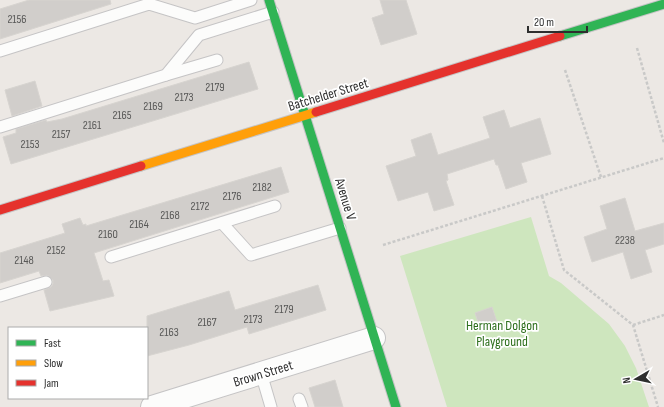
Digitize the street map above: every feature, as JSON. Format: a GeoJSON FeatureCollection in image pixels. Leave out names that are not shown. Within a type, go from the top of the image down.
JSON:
{"type":"FeatureCollection","features":[{"type":"Feature","properties":{"kind":"street","name":"Avenue V"},"geometry":{"type":"LineString","coordinates":[[269,0],[396,407]]}},
{"type":"Feature","properties":{"kind":"street","name":"Batchelder Street"},"geometry":{"type":"LineString","coordinates":[[0,210],[664,4]]}},
{"type":"Feature","properties":{"kind":"street","name":"Brown Street"},"geometry":{"type":"LineString","coordinates":[[152,407],[374,338]]}},
{"type":"Feature","properties":{"kind":"lane"},"geometry":{"type":"LineString","coordinates":[[0,52],[163,0]]}},
{"type":"Feature","properties":{"kind":"lane"},"geometry":{"type":"LineString","coordinates":[[149,4],[195,18],[251,0]]}},
{"type":"Feature","properties":{"kind":"lane"},"geometry":{"type":"LineString","coordinates":[[166,75],[199,35],[273,12]]}},
{"type":"Feature","properties":{"kind":"lane"},"geometry":{"type":"LineString","coordinates":[[0,127],[217,60]]}},
{"type":"Feature","properties":{"kind":"lane"},"geometry":{"type":"LineString","coordinates":[[111,257],[275,206]]}},
{"type":"Feature","properties":{"kind":"lane"},"geometry":{"type":"LineString","coordinates":[[222,223],[251,255],[340,228]]}},
{"type":"Feature","properties":{"kind":"lane"},"geometry":{"type":"LineString","coordinates":[[0,296],[46,282]]}},
{"type":"Feature","properties":{"kind":"lane"},"geometry":{"type":"LineString","coordinates":[[261,373],[271,407]]}},
{"type":"Feature","properties":{"kind":"path"},"geometry":{"type":"LineString","coordinates":[[637,48],[664,143]]}},
{"type":"Feature","properties":{"kind":"path"},"geometry":{"type":"LineString","coordinates":[[565,70],[601,177]]}},
{"type":"Feature","properties":{"kind":"path"},"geometry":{"type":"LineString","coordinates":[[383,245],[664,158]]}},
{"type":"Feature","properties":{"kind":"path"},"geometry":{"type":"LineString","coordinates":[[542,196],[564,270],[633,325],[658,407]]}},
{"type":"Feature","properties":{"kind":"path"},"geometry":{"type":"LineString","coordinates":[[633,325],[664,315]]}},
{"type":"Feature","properties":{"kind":"green space","name":"Herman Dolgon Playground"},"geometry":{"type":"Polygon","coordinates":[[[531,217],[549,276],[561,283],[609,324],[625,346],[636,368],[649,407],[447,407],[400,256],[531,217]]]}},
{"type":"Feature","properties":{"kind":"building"},"geometry":{"type":"Polygon","coordinates":[[[29,0],[110,0],[111,4],[0,39],[0,9],[29,0]]]}},
{"type":"Feature","properties":{"kind":"building"},"geometry":{"type":"Polygon","coordinates":[[[380,0],[406,0],[417,34],[381,45],[372,18],[384,14],[380,0]]]}},
{"type":"Feature","properties":{"kind":"building"},"geometry":{"type":"Polygon","coordinates":[[[249,62],[258,89],[11,164],[3,137],[16,133],[16,129],[46,120],[47,122],[62,119],[249,62]]]}},
{"type":"Feature","properties":{"kind":"building"},"geometry":{"type":"Polygon","coordinates":[[[35,81],[42,106],[12,116],[5,90],[35,81]]]}},
{"type":"Feature","properties":{"kind":"building"},"geometry":{"type":"Polygon","coordinates":[[[504,110],[510,128],[540,118],[551,154],[521,163],[527,182],[506,189],[498,165],[496,165],[494,159],[447,174],[448,180],[446,181],[454,205],[434,211],[428,192],[398,201],[386,166],[416,156],[411,140],[431,133],[438,155],[490,138],[483,117],[504,110]]]}},
{"type":"Feature","properties":{"kind":"building"},"geometry":{"type":"Polygon","coordinates":[[[281,167],[289,192],[94,253],[103,281],[109,280],[114,296],[50,311],[44,290],[51,287],[53,280],[47,275],[41,276],[39,271],[0,283],[0,253],[65,233],[62,224],[80,218],[83,225],[86,224],[86,226],[281,167]]]}},
{"type":"Feature","properties":{"kind":"building"},"geometry":{"type":"Polygon","coordinates":[[[625,198],[635,231],[664,223],[664,244],[645,250],[652,272],[631,279],[623,252],[592,262],[584,237],[607,229],[600,206],[625,198]]]}},
{"type":"Feature","properties":{"kind":"building"},"geometry":{"type":"Polygon","coordinates":[[[318,285],[326,310],[249,334],[247,327],[148,356],[147,316],[229,291],[235,310],[318,285]]]}},
{"type":"Feature","properties":{"kind":"building"},"geometry":{"type":"Polygon","coordinates":[[[492,307],[498,325],[481,331],[475,313],[492,307]]]}},
{"type":"Feature","properties":{"kind":"building"},"geometry":{"type":"Polygon","coordinates":[[[335,380],[343,407],[315,407],[309,388],[335,380]]]}},
{"type":"Feature","properties":{"kind":"traffic: fast"},"geometry":{"type":"LineString","coordinates":[[269,0],[396,407]]}},
{"type":"Feature","properties":{"kind":"traffic: fast"},"geometry":{"type":"LineString","coordinates":[[560,36],[664,4]]}},
{"type":"Feature","properties":{"kind":"traffic: slow"},"geometry":{"type":"LineString","coordinates":[[141,166],[316,112]]}},
{"type":"Feature","properties":{"kind":"traffic: jam"},"geometry":{"type":"LineString","coordinates":[[316,112],[560,36]]}},
{"type":"Feature","properties":{"kind":"traffic: jam"},"geometry":{"type":"LineString","coordinates":[[0,210],[141,166]]}}]}
